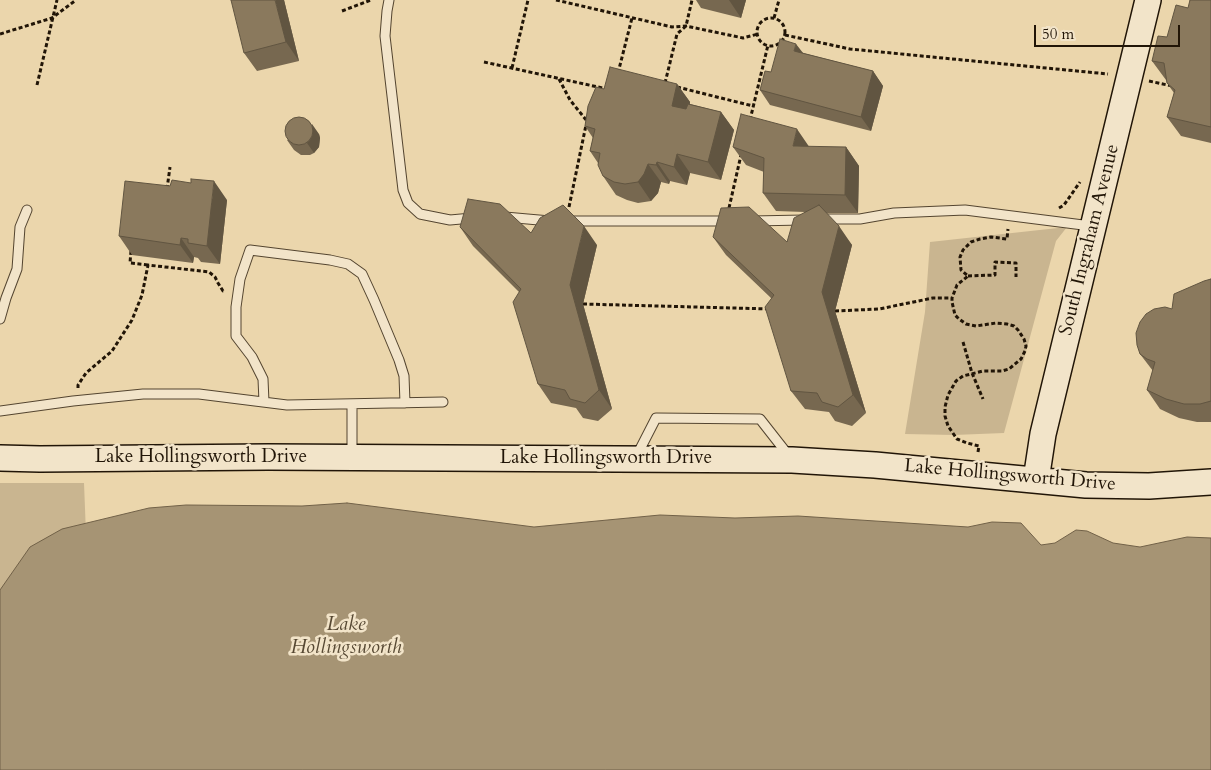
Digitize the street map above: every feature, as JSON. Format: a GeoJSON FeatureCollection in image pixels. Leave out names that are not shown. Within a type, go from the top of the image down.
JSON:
{"type":"FeatureCollection","features":[{"type":"Feature","properties":{"kind":"street","name":"South Ingraham Avenue"},"geometry":{"type":"LineString","coordinates":[[1036,480],[1043,434],[1148,0]]}},
{"type":"Feature","properties":{"kind":"street","name":"Lake Hollingsworth Drive"},"geometry":{"type":"LineString","coordinates":[[0,458],[352,457],[792,460],[875,465],[1086,486],[1149,486],[1211,482]]}},
{"type":"Feature","properties":{"kind":"lane"},"geometry":{"type":"LineString","coordinates":[[389,0],[385,36],[403,190],[408,203],[420,214],[450,220],[478,217]]}},
{"type":"Feature","properties":{"kind":"lane"},"geometry":{"type":"LineString","coordinates":[[0,319],[17,269],[20,227],[27,210]]}},
{"type":"Feature","properties":{"kind":"lane"},"geometry":{"type":"LineString","coordinates":[[497,217],[566,222],[735,221],[860,219],[894,213],[965,210],[1093,226]]}},
{"type":"Feature","properties":{"kind":"lane"},"geometry":{"type":"LineString","coordinates":[[264,402],[263,379],[252,357],[236,336],[236,307],[240,279],[250,250],[330,260],[348,264],[362,274],[399,360],[404,376],[406,403]]}},
{"type":"Feature","properties":{"kind":"lane"},"geometry":{"type":"LineString","coordinates":[[0,411],[143,394],[199,394],[287,405],[443,402]]}},
{"type":"Feature","properties":{"kind":"lane"},"geometry":{"type":"LineString","coordinates":[[352,404],[352,457]]}},
{"type":"Feature","properties":{"kind":"lane"},"geometry":{"type":"LineString","coordinates":[[635,459],[656,418],[760,419],[792,460]]}},
{"type":"Feature","properties":{"kind":"path"},"geometry":{"type":"LineString","coordinates":[[37,86],[57,0]]}},
{"type":"Feature","properties":{"kind":"path"},"geometry":{"type":"LineString","coordinates":[[0,34],[52,18],[76,0]]}},
{"type":"Feature","properties":{"kind":"path"},"geometry":{"type":"LineString","coordinates":[[342,11],[371,0]]}},
{"type":"Feature","properties":{"kind":"path"},"geometry":{"type":"LineString","coordinates":[[512,68],[528,0]]}},
{"type":"Feature","properties":{"kind":"path"},"geometry":{"type":"LineString","coordinates":[[556,0],[672,27],[686,26],[743,38],[758,34]]}},
{"type":"Feature","properties":{"kind":"path"},"geometry":{"type":"LineString","coordinates":[[665,84],[677,34],[686,26],[692,0]]}},
{"type":"Feature","properties":{"kind":"path"},"geometry":{"type":"LineString","coordinates":[[774,18],[779,0]]}},
{"type":"Feature","properties":{"kind":"path"},"geometry":{"type":"LineString","coordinates":[[615,78],[619,72],[632,18]]}},
{"type":"Feature","properties":{"kind":"path"},"geometry":{"type":"LineString","coordinates":[[774,18],[783,25],[785,35],[778,44],[768,45],[759,39],[758,29],[764,20],[774,18]]}},
{"type":"Feature","properties":{"kind":"path"},"geometry":{"type":"LineString","coordinates":[[785,35],[850,49],[1111,74]]}},
{"type":"Feature","properties":{"kind":"path"},"geometry":{"type":"LineString","coordinates":[[749,125],[768,45]]}},
{"type":"Feature","properties":{"kind":"path"},"geometry":{"type":"LineString","coordinates":[[484,62],[607,90],[611,84]]}},
{"type":"Feature","properties":{"kind":"path"},"geometry":{"type":"LineString","coordinates":[[558,78],[570,100],[587,121],[566,222]]}},
{"type":"Feature","properties":{"kind":"path"},"geometry":{"type":"LineString","coordinates":[[1145,80],[1178,87]]}},
{"type":"Feature","properties":{"kind":"path"},"geometry":{"type":"LineString","coordinates":[[674,86],[753,106]]}},
{"type":"Feature","properties":{"kind":"path"},"geometry":{"type":"LineString","coordinates":[[735,221],[742,154]]}},
{"type":"Feature","properties":{"kind":"path"},"geometry":{"type":"LineString","coordinates":[[166,192],[170,167]]}},
{"type":"Feature","properties":{"kind":"path"},"geometry":{"type":"LineString","coordinates":[[1055,210],[1064,205],[1080,182]]}},
{"type":"Feature","properties":{"kind":"path"},"geometry":{"type":"LineString","coordinates":[[968,276],[961,270],[960,257],[963,250],[971,242],[980,239],[991,237],[1007,238],[1009,216]]}},
{"type":"Feature","properties":{"kind":"path"},"geometry":{"type":"LineString","coordinates":[[132,244],[130,263],[209,272],[215,277],[223,290],[238,296]]}},
{"type":"Feature","properties":{"kind":"path"},"geometry":{"type":"LineString","coordinates":[[978,452],[979,446],[958,439],[948,426],[945,407],[948,395],[956,381],[963,376],[983,371],[1009,369],[1021,359],[1026,346],[1024,339],[1014,326],[996,323],[976,326],[966,324],[955,315],[952,298],[957,285],[968,276],[995,275],[995,262],[1016,263],[1016,277]]}},
{"type":"Feature","properties":{"kind":"path"},"geometry":{"type":"LineString","coordinates":[[77,401],[78,385],[86,373],[112,351],[132,320],[142,295],[148,265]]}},
{"type":"Feature","properties":{"kind":"path"},"geometry":{"type":"LineString","coordinates":[[835,311],[880,309],[933,298],[952,298]]}},
{"type":"Feature","properties":{"kind":"path"},"geometry":{"type":"LineString","coordinates":[[583,304],[772,309]]}},
{"type":"Feature","properties":{"kind":"path"},"geometry":{"type":"LineString","coordinates":[[963,342],[972,373],[983,399]]}},
{"type":"Feature","properties":{"kind":"shaded area"},"geometry":{"type":"Polygon","coordinates":[[[1067,227],[1056,241],[1004,433],[905,434],[925,312],[930,242],[1067,227]]]}},
{"type":"Feature","properties":{"kind":"shaded area"},"geometry":{"type":"Polygon","coordinates":[[[0,483],[84,483],[86,534],[0,621],[0,483]]]}},
{"type":"Feature","properties":{"kind":"water","name":"Lake Hollingsworth"},"geometry":{"type":"Polygon","coordinates":[[[347,503],[534,527],[660,515],[735,518],[798,516],[968,527],[992,522],[1021,523],[1041,545],[1055,543],[1076,530],[1087,531],[1113,543],[1140,547],[1187,537],[1211,538],[1211,770],[0,770],[0,590],[30,547],[62,529],[149,508],[186,505],[302,506],[347,503]]]}},
{"type":"Feature","properties":{"kind":"building"},"geometry":{"type":"Polygon","coordinates":[[[231,0],[275,0],[286,42],[244,53],[231,0]]]}},
{"type":"Feature","properties":{"kind":"building"},"geometry":{"type":"Polygon","coordinates":[[[1190,0],[1211,0],[1211,127],[1167,117],[1175,90],[1167,83],[1164,63],[1152,61],[1158,36],[1167,37],[1176,5],[1188,8],[1190,0]]]}},
{"type":"Feature","properties":{"kind":"building"},"geometry":{"type":"Polygon","coordinates":[[[780,39],[796,44],[794,51],[873,71],[861,117],[760,90],[765,71],[771,72],[780,39]]]}},
{"type":"Feature","properties":{"kind":"building"},"geometry":{"type":"Polygon","coordinates":[[[610,67],[677,84],[672,106],[686,109],[688,104],[721,112],[708,162],[677,154],[674,167],[657,162],[656,165],[648,164],[638,182],[625,184],[614,182],[603,176],[598,165],[600,153],[590,151],[595,129],[585,126],[588,106],[596,87],[604,89],[610,67]]]}},
{"type":"Feature","properties":{"kind":"building"},"geometry":{"type":"Polygon","coordinates":[[[741,114],[797,129],[793,146],[846,147],[845,195],[763,193],[764,158],[733,147],[741,114]]]}},
{"type":"Feature","properties":{"kind":"building"},"geometry":{"type":"Polygon","coordinates":[[[299,117],[309,121],[313,131],[309,141],[299,145],[289,141],[285,131],[289,121],[299,117]]]}},
{"type":"Feature","properties":{"kind":"building"},"geometry":{"type":"Polygon","coordinates":[[[191,179],[214,181],[207,246],[188,243],[188,239],[181,238],[180,245],[119,236],[125,181],[170,186],[172,180],[191,183],[191,179]]]}},
{"type":"Feature","properties":{"kind":"building"},"geometry":{"type":"Polygon","coordinates":[[[468,199],[500,204],[531,233],[540,218],[563,205],[584,226],[570,285],[599,390],[585,403],[570,399],[565,390],[538,384],[513,302],[521,289],[460,227],[468,199]]]}},
{"type":"Feature","properties":{"kind":"building"},"geometry":{"type":"Polygon","coordinates":[[[819,205],[839,226],[822,292],[853,395],[838,407],[822,402],[817,393],[791,391],[765,307],[774,295],[713,237],[721,208],[749,207],[787,242],[794,218],[819,205]]]}},
{"type":"Feature","properties":{"kind":"building"},"geometry":{"type":"Polygon","coordinates":[[[1211,279],[1211,401],[1200,404],[1184,404],[1166,399],[1147,390],[1155,362],[1140,354],[1136,333],[1140,322],[1146,314],[1154,309],[1165,307],[1172,309],[1174,294],[1211,279]]]}}]}
